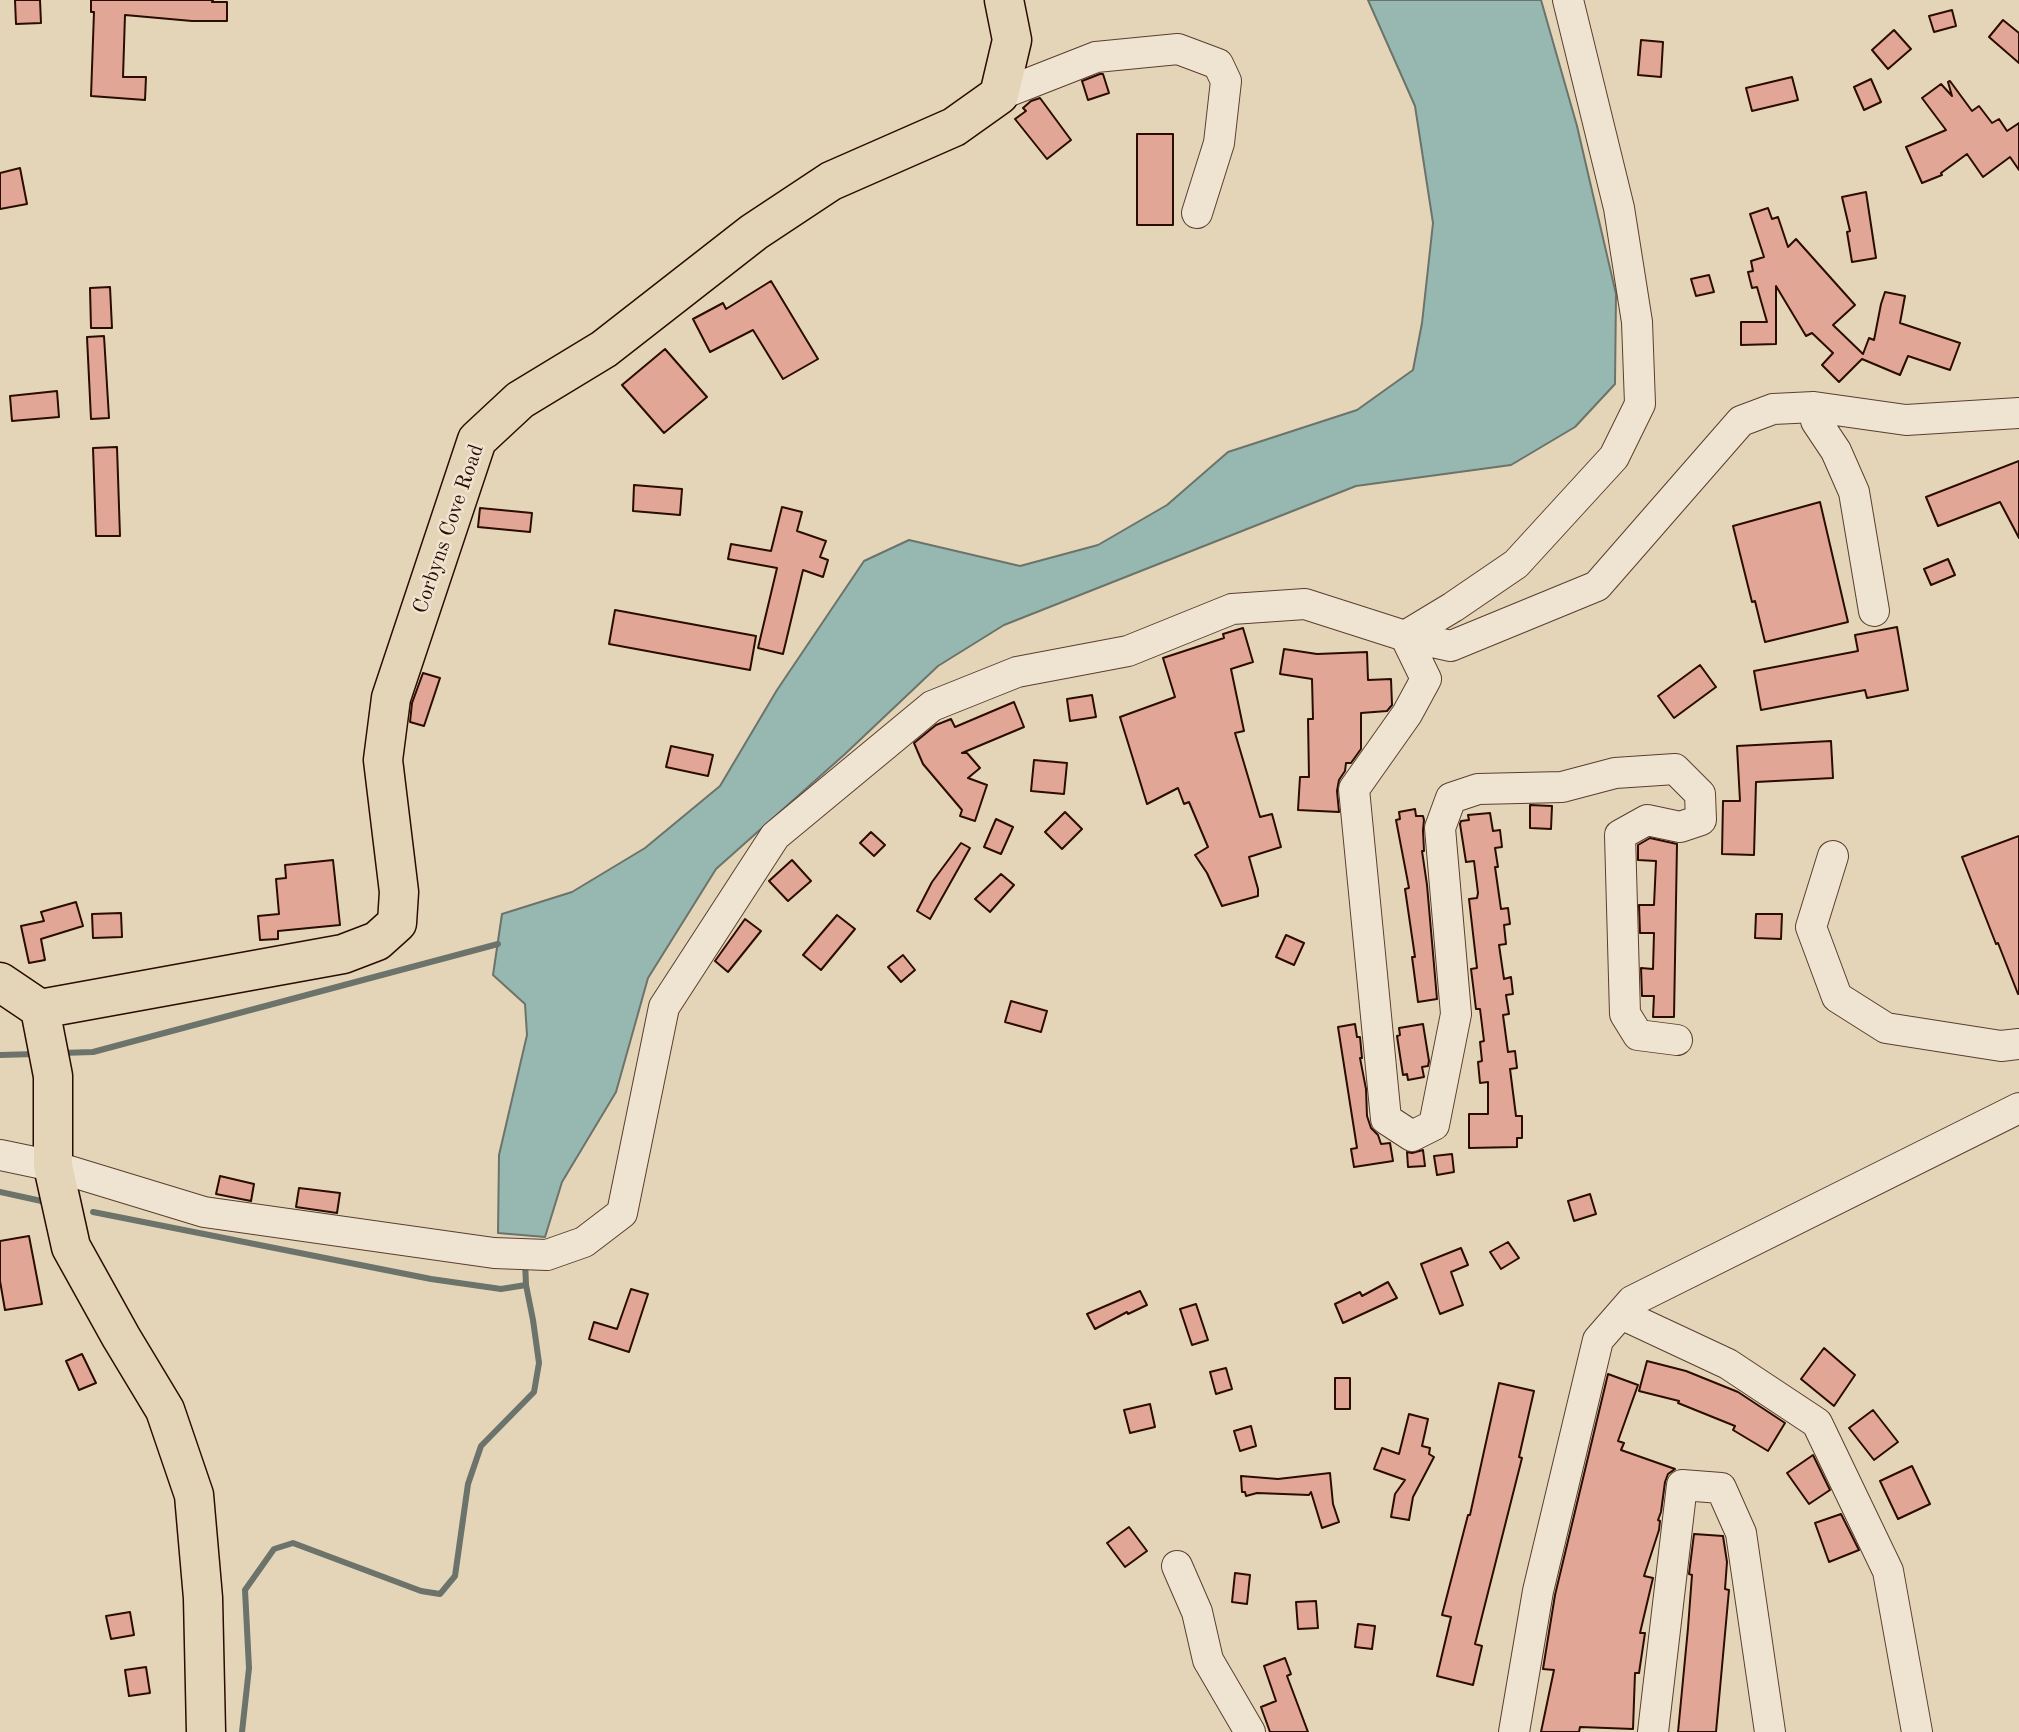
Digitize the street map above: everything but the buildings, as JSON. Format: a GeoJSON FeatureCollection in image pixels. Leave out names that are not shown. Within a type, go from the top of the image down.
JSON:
{"type":"FeatureCollection","features":[{"type":"Feature","properties":{"kind":"main road"},"geometry":{"type":"LineString","coordinates":[[999,95],[1012,40],[1004,0]]}},
{"type":"Feature","properties":{"kind":"main road","name":"Corbyns Cove Road"},"geometry":{"type":"LineString","coordinates":[[44,1023],[343,954],[377,941],[397,923],[399,892],[383,760],[391,698],[477,440],[520,400],[604,349],[754,232],[831,180],[954,128],[999,95]]}},
{"type":"Feature","properties":{"kind":"main road"},"geometry":{"type":"LineString","coordinates":[[0,982],[44,1023],[53,1076],[54,1166],[71,1247],[165,1410],[194,1495],[203,1598],[206,1732]]}},
{"type":"Feature","properties":{"kind":"street"},"geometry":{"type":"LineString","coordinates":[[1405,636],[1516,564],[1614,457],[1640,404],[1637,322],[1619,208],[1568,0]]}},
{"type":"Feature","properties":{"kind":"street"},"geometry":{"type":"LineString","coordinates":[[999,95],[1096,57],[1178,49],[1218,64],[1226,81],[1219,143],[1197,213]]}},
{"type":"Feature","properties":{"kind":"street"},"geometry":{"type":"LineString","coordinates":[[1814,407],[1816,421],[1836,451],[1854,492],[1874,611]]}},
{"type":"Feature","properties":{"kind":"street"},"geometry":{"type":"LineString","coordinates":[[0,1155],[54,1166],[204,1212],[494,1253],[547,1255],[584,1242],[622,1213],[664,1007],[775,836],[932,706],[1017,672],[1129,651],[1232,609],[1305,604],[1405,636],[1451,646],[1597,586],[1741,421],[1773,410],[1814,407],[1906,420],[2019,413]]}},
{"type":"Feature","properties":{"kind":"street"},"geometry":{"type":"LineString","coordinates":[[1405,636],[1426,679],[1407,714],[1354,789],[1385,1119],[1412,1136],[1434,1125],[1456,1014],[1440,828],[1451,798],[1478,789],[1562,787],[1615,773],[1675,769],[1700,794],[1701,820],[1680,827],[1647,820],[1620,835],[1625,1014],[1638,1035],[1677,1040]]}},
{"type":"Feature","properties":{"kind":"street"},"geometry":{"type":"LineString","coordinates":[[1833,856],[1811,927],[1836,998],[1886,1028],[2001,1046],[2019,1044]]}},
{"type":"Feature","properties":{"kind":"street"},"geometry":{"type":"LineString","coordinates":[[1514,1732],[1538,1591],[1598,1340],[1632,1301],[2019,1108]]}},
{"type":"Feature","properties":{"kind":"street"},"geometry":{"type":"LineString","coordinates":[[1621,1314],[1728,1364],[1817,1423],[1888,1571],[1917,1732]]}},
{"type":"Feature","properties":{"kind":"street"},"geometry":{"type":"LineString","coordinates":[[1653,1732],[1682,1485],[1721,1488],[1741,1533],[1770,1732]]}},
{"type":"Feature","properties":{"kind":"street"},"geometry":{"type":"LineString","coordinates":[[1177,1566],[1198,1612],[1208,1660],[1250,1732]]}},
{"type":"Feature","properties":{"kind":"water"},"geometry":{"type":"Polygon","coordinates":[[[1368,0],[1541,0],[1577,126],[1616,294],[1615,384],[1575,427],[1511,465],[1356,486],[1004,625],[938,666],[845,754],[716,869],[648,978],[616,1092],[562,1182],[545,1237],[498,1233],[499,1155],[527,1035],[525,1004],[493,975],[502,914],[572,892],[645,848],[720,786],[777,690],[864,561],[909,540],[1020,566],[1098,545],[1167,505],[1228,452],[1357,410],[1413,370],[1422,323],[1433,223],[1415,106],[1368,0]]]}},
{"type":"Feature","properties":{"kind":"waterway"},"geometry":{"type":"LineString","coordinates":[[61,1053],[93,1052],[498,944]]}},
{"type":"Feature","properties":{"kind":"waterway"},"geometry":{"type":"LineString","coordinates":[[0,1055],[36,1054]]}},
{"type":"Feature","properties":{"kind":"waterway"},"geometry":{"type":"LineString","coordinates":[[0,1192],[46,1202]]}},
{"type":"Feature","properties":{"kind":"waterway"},"geometry":{"type":"LineString","coordinates":[[93,1212],[431,1279],[501,1289],[526,1285],[525,1262]]}},
{"type":"Feature","properties":{"kind":"waterway"},"geometry":{"type":"LineString","coordinates":[[242,1732],[249,1668],[245,1590],[274,1549],[293,1543],[421,1591],[440,1594],[455,1576],[468,1484],[481,1446],[534,1392],[539,1363],[526,1285]]}}]}
